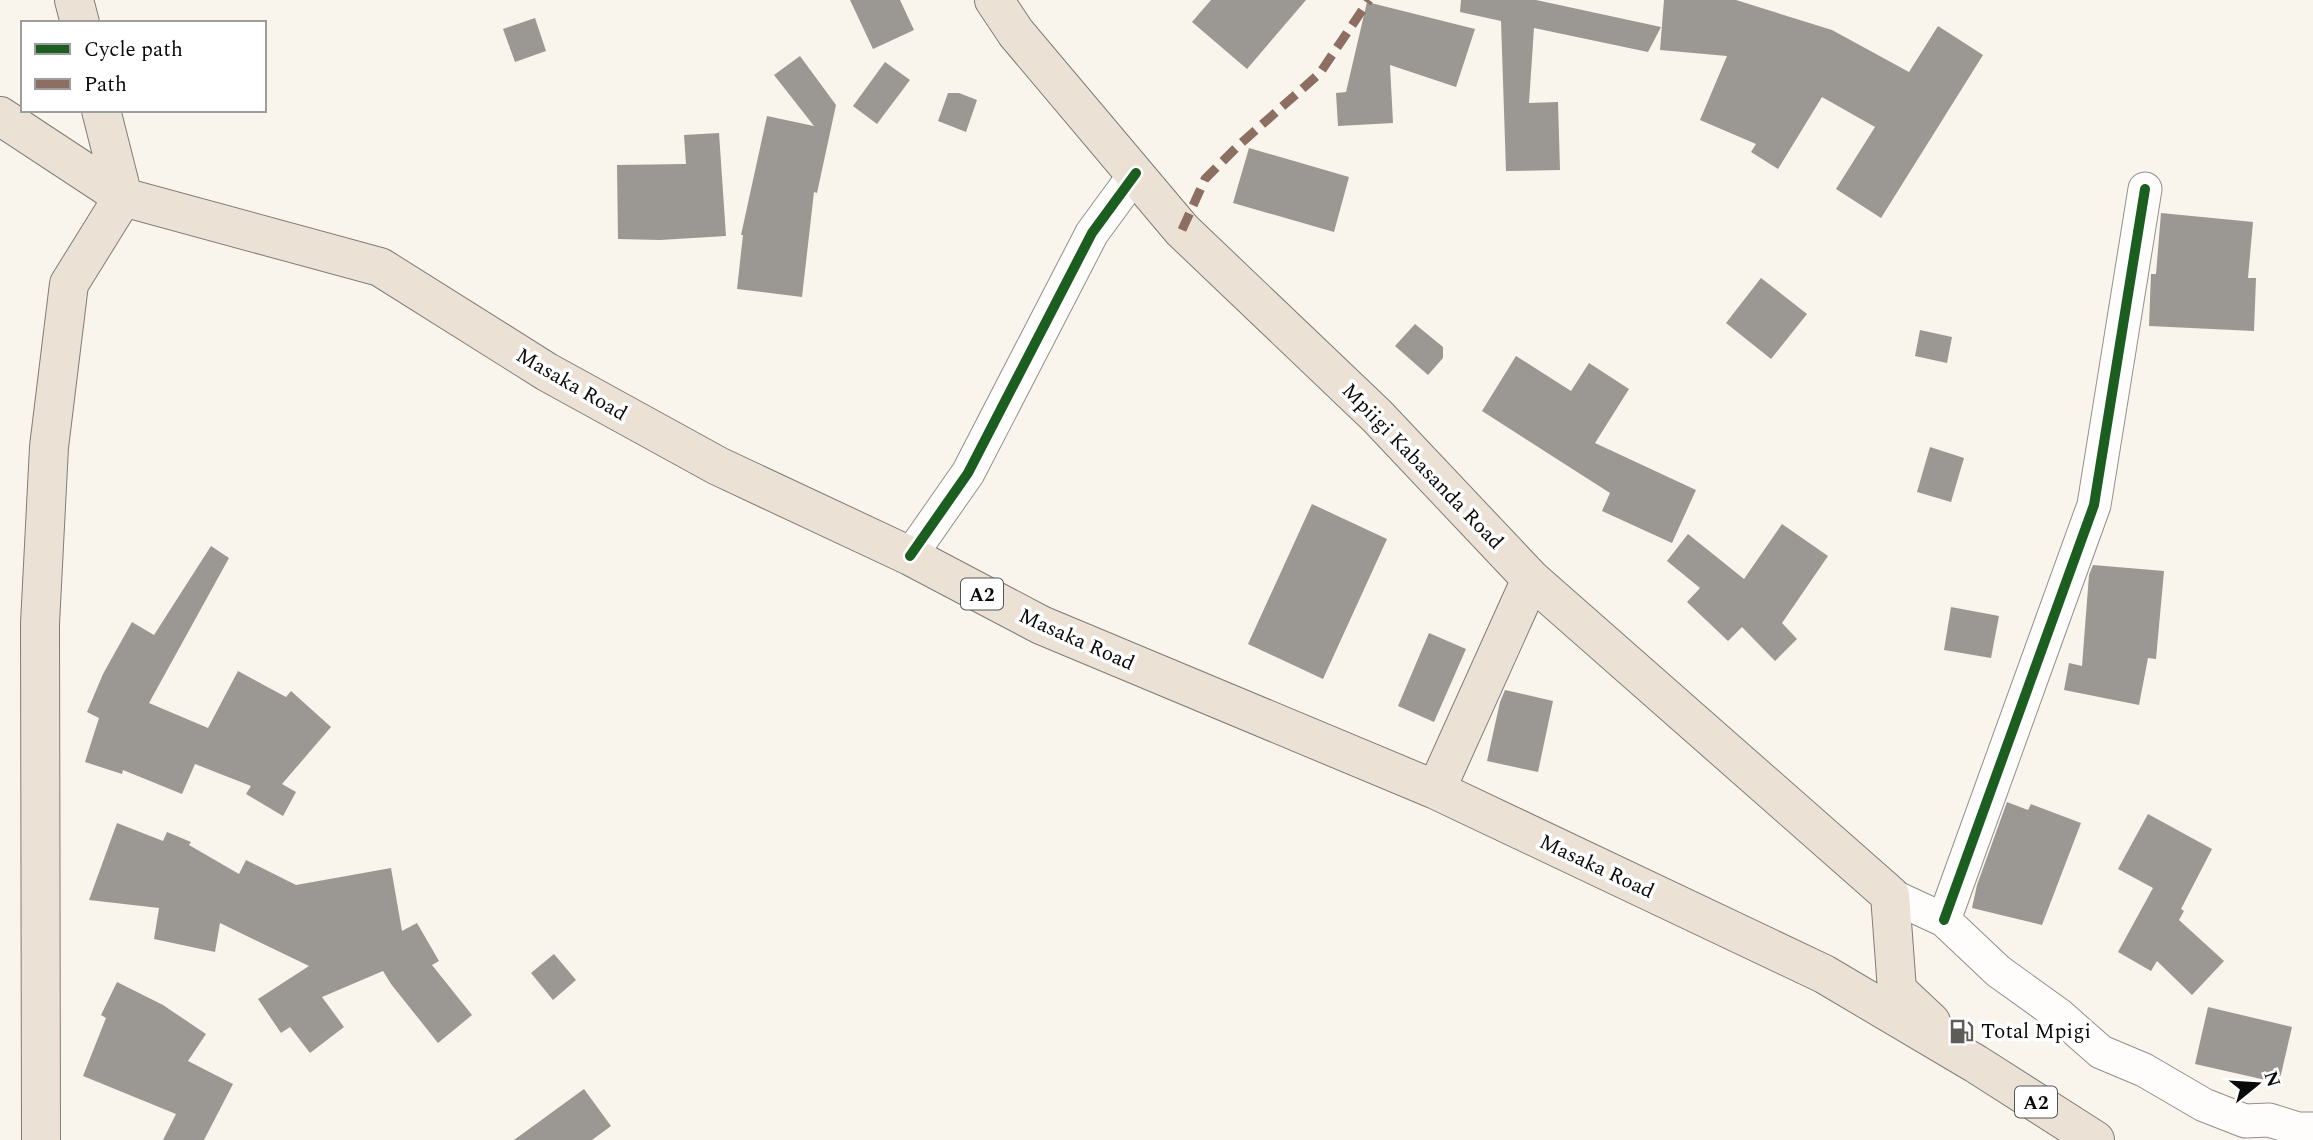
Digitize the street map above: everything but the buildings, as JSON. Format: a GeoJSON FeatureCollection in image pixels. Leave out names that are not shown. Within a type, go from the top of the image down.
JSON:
{"type":"FeatureCollection","features":[{"type":"Feature","properties":{"kind":"main road"},"geometry":{"type":"LineString","coordinates":[[74,0],[79,21]]}},
{"type":"Feature","properties":{"kind":"main road","name":"Mpiigi Kabasanda Road"},"geometry":{"type":"LineString","coordinates":[[994,0],[1016,33],[1182,230],[1377,416],[1531,579],[1890,895]]}},
{"type":"Feature","properties":{"kind":"main road"},"geometry":{"type":"LineString","coordinates":[[41,1140],[40,624],[49,447],[69,284],[123,197],[102,112]]}},
{"type":"Feature","properties":{"kind":"main road","name":"Masaka Road"},"geometry":{"type":"LineString","coordinates":[[0,116],[123,197],[380,267],[547,372],[718,466],[911,556],[1041,625],[1436,790],[1824,974],[1976,1064]]}},
{"type":"Feature","properties":{"kind":"main road"},"geometry":{"type":"LineString","coordinates":[[1436,790],[1531,579]]}},
{"type":"Feature","properties":{"kind":"main road"},"geometry":{"type":"LineString","coordinates":[[1890,895],[1897,990],[1976,1064]]}},
{"type":"Feature","properties":{"kind":"main road","name":"A2"},"geometry":{"type":"LineString","coordinates":[[1976,1064],[2095,1140]]}},
{"type":"Feature","properties":{"kind":"street"},"geometry":{"type":"LineString","coordinates":[[911,556],[968,473],[1092,233],[1136,173]]}},
{"type":"Feature","properties":{"kind":"street"},"geometry":{"type":"LineString","coordinates":[[1944,920],[2094,505],[2145,189]]}},
{"type":"Feature","properties":{"kind":"street"},"geometry":{"type":"LineString","coordinates":[[1890,895],[1944,920],[1998,971],[2059,1015],[2101,1052],[2144,1070],[2204,1105],[2245,1121],[2269,1120],[2298,1129],[2313,1129]]}},
{"type":"Feature","properties":{"kind":"marked path"},"geometry":{"type":"LineString","coordinates":[[1182,230],[1205,179],[1320,73],[1369,0]]}},
{"type":"Feature","properties":{"kind":"cycle path"},"geometry":{"type":"LineString","coordinates":[[910,556],[968,473],[1092,233],[1136,173]]}},
{"type":"Feature","properties":{"kind":"cycle path"},"geometry":{"type":"LineString","coordinates":[[1944,920],[2094,505],[2145,189]]}},
{"type":"Feature","properties":{"kind":"place","name":"Total Mpigi"},"geometry":{"type":"Point","coordinates":[1961,1031]}}]}
